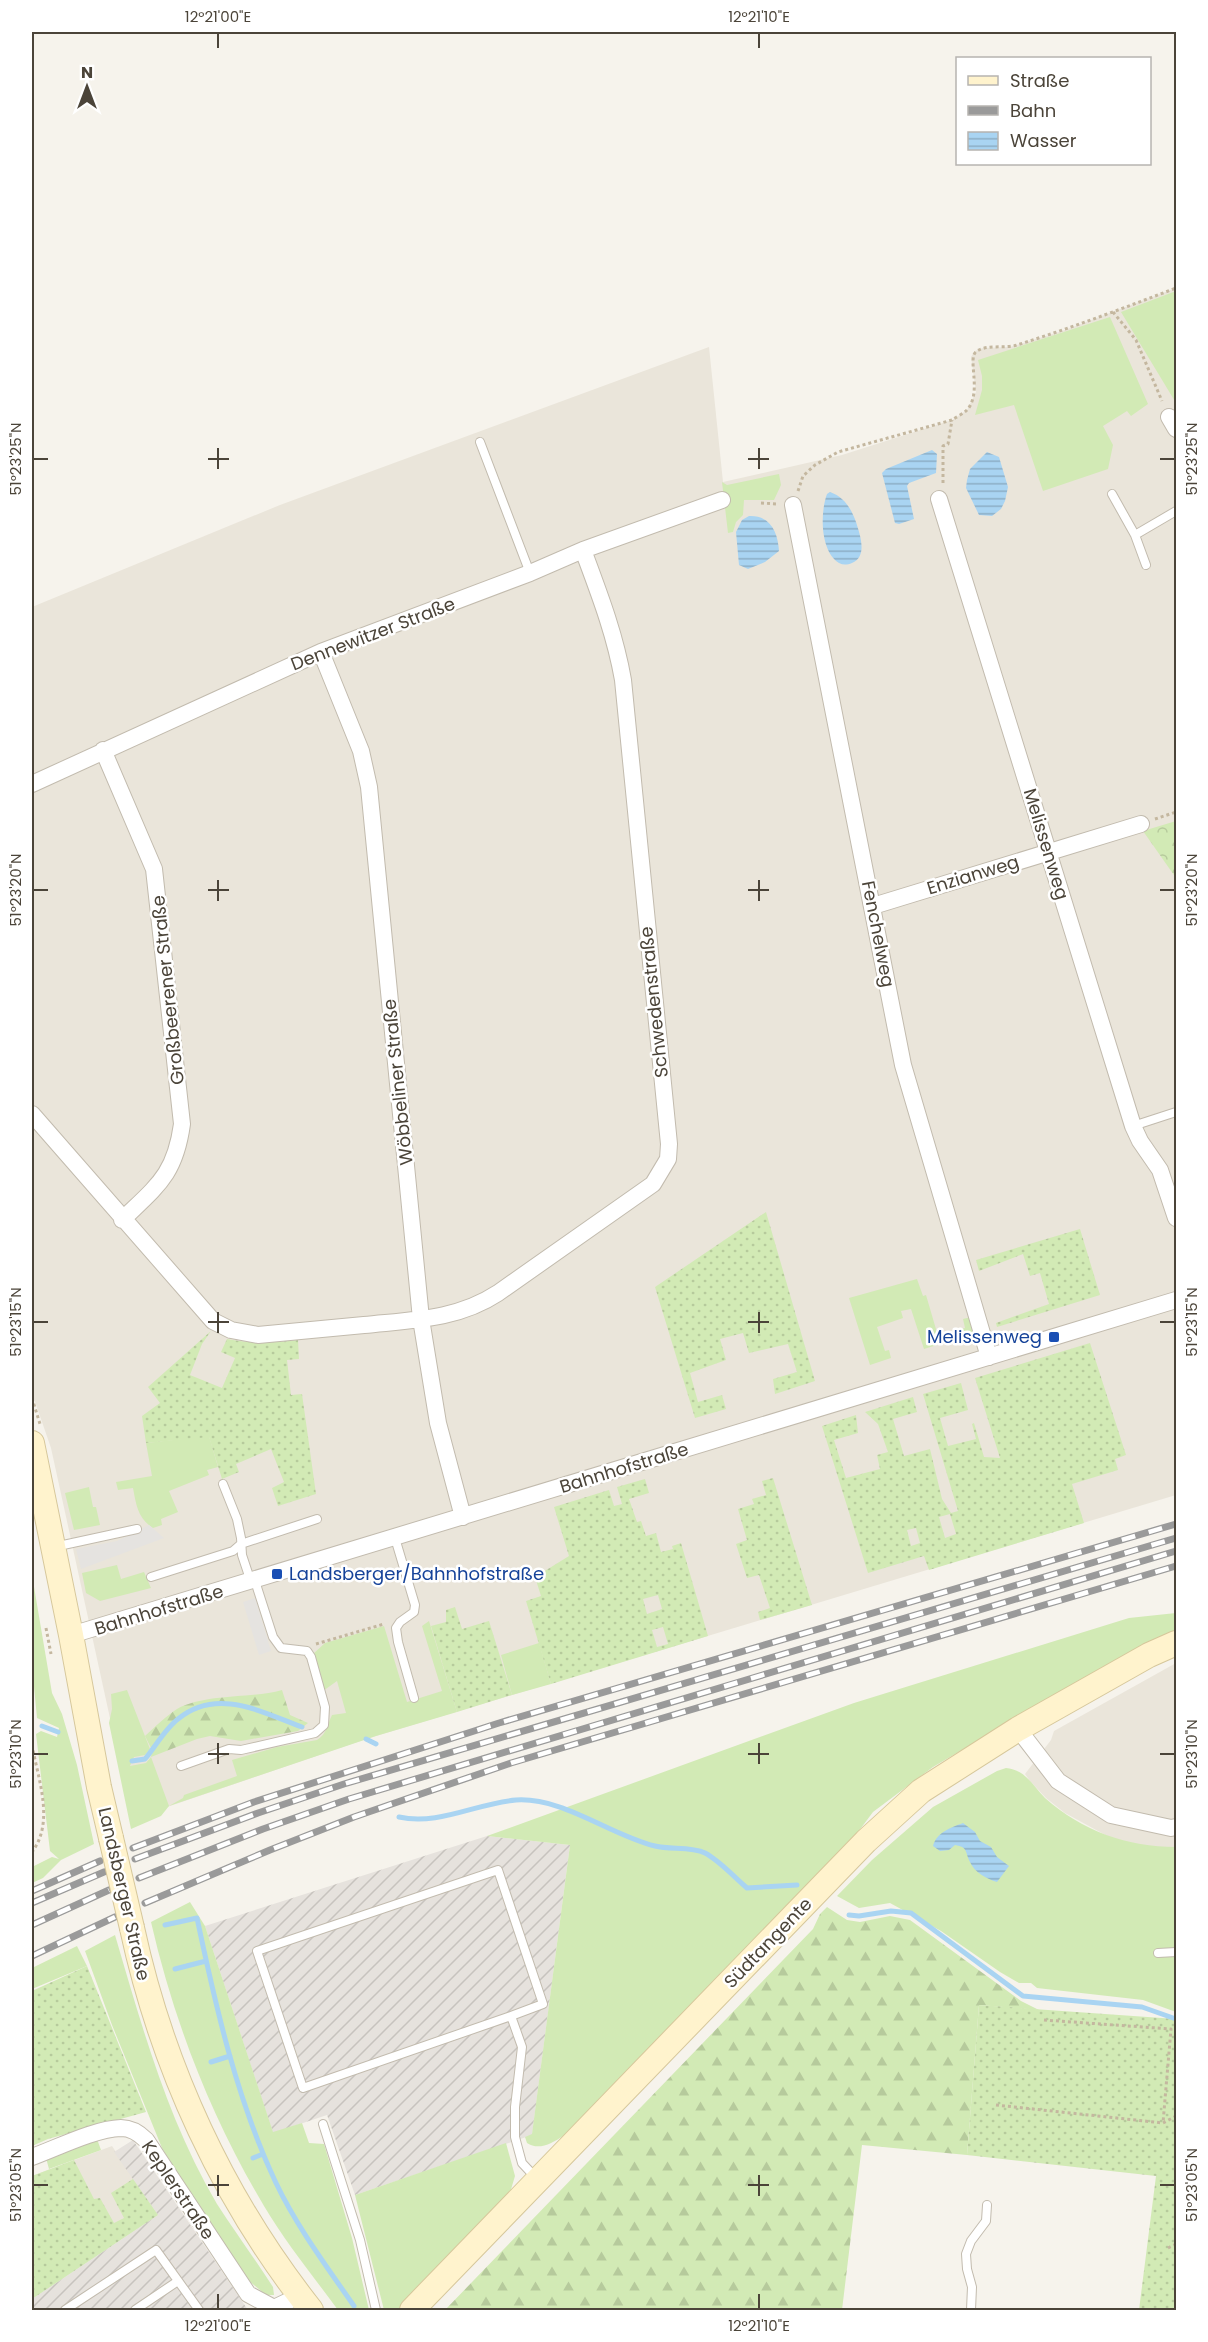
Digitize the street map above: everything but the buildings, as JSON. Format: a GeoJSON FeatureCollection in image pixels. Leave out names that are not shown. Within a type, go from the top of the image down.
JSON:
{"type":"FeatureCollection","features":[{"type":"Feature","properties":{"kind":"street","name":"Melissenweg"},"geometry":{"type":"LineString","coordinates":[[939,499],[1133,1126],[1140,1141],[1160,1170],[1176,1218]]}},
{"type":"Feature","properties":{"kind":"street","name":"Dennewitzer Straße"},"geometry":{"type":"LineString","coordinates":[[32,784],[321,652],[530,573],[583,550],[722,500]]}},
{"type":"Feature","properties":{"kind":"street","name":"Fenchelweg"},"geometry":{"type":"LineString","coordinates":[[793,505],[903,1065],[990,1357]]}},
{"type":"Feature","properties":{"kind":"street","name":"Schwedenstraße"},"geometry":{"type":"LineString","coordinates":[[32,1114],[122,1220],[213,1321],[231,1330],[258,1335],[437,1318],[483,1302],[643,1193],[658,1178],[668,1159],[669,1144],[622,680],[610,623],[583,550]]}},
{"type":"Feature","properties":{"kind":"street","name":"Wöbbeliner Straße"},"geometry":{"type":"LineString","coordinates":[[321,652],[361,752],[369,787],[422,1319],[438,1423],[463,1517]]}},
{"type":"Feature","properties":{"kind":"street","name":"Großbeerener Straße"},"geometry":{"type":"LineString","coordinates":[[103,750],[154,869],[182,1124],[178,1151],[163,1180],[122,1220]]}},
{"type":"Feature","properties":{"kind":"street","name":"Enzianweg"},"geometry":{"type":"LineString","coordinates":[[873,906],[1141,824]]}},
{"type":"Feature","properties":{"kind":"street","name":"Bahnhofstraße"},"geometry":{"type":"LineString","coordinates":[[71,1635],[1176,1300]]}},
{"type":"Feature","properties":{"kind":"street","name":"Landsberger Straße"},"geometry":{"type":"LineString","coordinates":[[32,1443],[111,1838],[144,1984],[158,2030],[195,2121],[241,2211],[305,2303]]}},
{"type":"Feature","properties":{"kind":"street","name":"Südtangente"},"geometry":{"type":"LineString","coordinates":[[412,2310],[866,1841],[921,1791],[1018,1729],[1149,1655],[1176,1643]]}},
{"type":"Feature","properties":{"kind":"street"},"geometry":{"type":"LineString","coordinates":[[1018,1729],[1058,1781],[1111,1815],[1171,1828],[1176,1827]]}},
{"type":"Feature","properties":{"kind":"street","name":"Keplerstraße"},"geometry":{"type":"LineString","coordinates":[[32,2157],[107,2131],[122,2128],[140,2134],[248,2294],[272,2309],[305,2303]]}},
{"type":"Feature","properties":{"kind":"lane"},"geometry":{"type":"LineString","coordinates":[[480,442],[530,573]]}},
{"type":"Feature","properties":{"kind":"lane"},"geometry":{"type":"LineString","coordinates":[[1112,494],[1135,535],[1146,565]]}},
{"type":"Feature","properties":{"kind":"lane"},"geometry":{"type":"LineString","coordinates":[[1135,535],[1176,512]]}},
{"type":"Feature","properties":{"kind":"lane"},"geometry":{"type":"LineString","coordinates":[[1133,1126],[1176,1112]]}},
{"type":"Feature","properties":{"kind":"lane"},"geometry":{"type":"LineString","coordinates":[[181,1766],[229,1749],[241,1750],[315,1733],[324,1725],[325,1707],[311,1657],[307,1651],[281,1647],[273,1637],[242,1555],[237,1519],[223,1484]]}},
{"type":"Feature","properties":{"kind":"lane"},"geometry":{"type":"LineString","coordinates":[[151,1577],[233,1551],[241,1544],[317,1520]]}},
{"type":"Feature","properties":{"kind":"lane"},"geometry":{"type":"LineString","coordinates":[[54,1547],[137,1529]]}},
{"type":"Feature","properties":{"kind":"lane"},"geometry":{"type":"LineString","coordinates":[[395,1538],[415,1605],[414,1612],[396,1628],[414,1698]]}},
{"type":"Feature","properties":{"kind":"lane"},"geometry":{"type":"LineString","coordinates":[[498,1870],[543,2004],[511,2016],[303,2088],[256,1952],[498,1870]]}},
{"type":"Feature","properties":{"kind":"lane"},"geometry":{"type":"LineString","coordinates":[[1158,1953],[1176,1952]]}},
{"type":"Feature","properties":{"kind":"lane"},"geometry":{"type":"LineString","coordinates":[[511,2016],[522,2047],[515,2107],[515,2137],[522,2163],[538,2180]]}},
{"type":"Feature","properties":{"kind":"lane"},"geometry":{"type":"LineString","coordinates":[[323,2124],[360,2240],[376,2310]]}},
{"type":"Feature","properties":{"kind":"lane"},"geometry":{"type":"LineString","coordinates":[[971,2310],[972,2287],[966,2254],[971,2241],[986,2221],[987,2205]]}},
{"type":"Feature","properties":{"kind":"lane"},"geometry":{"type":"LineString","coordinates":[[65,2310],[156,2250],[199,2310]]}},
{"type":"Feature","properties":{"kind":"lane"},"geometry":{"type":"LineString","coordinates":[[135,2310],[178,2281]]}},
{"type":"Feature","properties":{"kind":"path"},"geometry":{"type":"LineString","coordinates":[[761,503],[793,505],[803,476],[815,465],[838,452],[952,420],[967,410],[976,392],[971,357],[975,351],[983,348],[1010,347],[1176,288]]}},
{"type":"Feature","properties":{"kind":"path"},"geometry":{"type":"LineString","coordinates":[[1113,312],[1136,340],[1173,423]]}},
{"type":"Feature","properties":{"kind":"path"},"geometry":{"type":"LineString","coordinates":[[939,499],[943,488],[943,446],[948,444],[952,420]]}},
{"type":"Feature","properties":{"kind":"path"},"geometry":{"type":"LineString","coordinates":[[307,1651],[320,1642],[406,1617]]}},
{"type":"Feature","properties":{"kind":"path"},"geometry":{"type":"LineString","coordinates":[[32,1745],[45,1815],[41,1836],[32,1852]]}},
{"type":"Feature","properties":{"kind":"path"},"geometry":{"type":"LineString","coordinates":[[1044,2020],[1171,2030],[1163,2123]]}},
{"type":"Feature","properties":{"kind":"path"},"geometry":{"type":"LineString","coordinates":[[996,2105],[1163,2123],[1176,2116]]}},
{"type":"Feature","properties":{"kind":"path"},"geometry":{"type":"LineString","coordinates":[[1168,2248],[1176,2244]]}},
{"type":"Feature","properties":{"kind":"shaded area"},"geometry":{"type":"Polygon","coordinates":[[[1176,288],[1176,1495],[366,1739],[132,1819],[51,1448],[32,1393],[32,607],[280,505],[709,347],[723,482],[842,455],[952,420],[967,410],[976,392],[971,357],[975,351],[983,348],[1010,347],[1062,331],[1176,288]]]}},
{"type":"Feature","properties":{"kind":"shaded area"},"geometry":{"type":"Polygon","coordinates":[[[149,1525],[164,1538],[81,1569],[76,1549],[117,1541],[149,1525]]]}},
{"type":"Feature","properties":{"kind":"shaded area"},"geometry":{"type":"Polygon","coordinates":[[[255,1598],[271,1651],[259,1655],[243,1602],[255,1598]]]}},
{"type":"Feature","properties":{"kind":"shaded area"},"geometry":{"type":"Polygon","coordinates":[[[1176,1663],[1176,1847],[1132,1844],[1109,1837],[1065,1813],[1030,1781],[1025,1774],[1051,1740],[1054,1731],[1176,1663]]]}},
{"type":"Feature","properties":{"kind":"shaded area"},"geometry":{"type":"Polygon","coordinates":[[[487,1836],[570,1845],[532,2135],[355,2195],[327,2115],[273,2133],[205,1926],[487,1836]]]}},
{"type":"Feature","properties":{"kind":"shaded area"},"geometry":{"type":"Polygon","coordinates":[[[133,2140],[248,2310],[32,2310],[32,2299],[158,2215],[114,2152],[133,2140]]]}},
{"type":"Feature","properties":{"kind":"shaded area"},"geometry":{"type":"Polygon","coordinates":[[[112,2146],[158,2215],[32,2299],[32,2176],[112,2146]]]}},
{"type":"Feature","properties":{"kind":"green space"},"geometry":{"type":"Polygon","coordinates":[[[1176,291],[1176,403],[1121,312],[1176,291]]]}},
{"type":"Feature","properties":{"kind":"green space"},"geometry":{"type":"Polygon","coordinates":[[[1110,317],[1148,404],[1131,416],[1127,411],[1103,426],[1113,445],[1108,469],[1043,491],[1014,405],[975,415],[982,390],[982,376],[978,360],[1110,317]]]}},
{"type":"Feature","properties":{"kind":"green space"},"geometry":{"type":"Polygon","coordinates":[[[779,474],[781,485],[774,500],[744,500],[743,515],[736,522],[733,532],[728,533],[722,482],[727,485],[779,474]]]}},
{"type":"Feature","properties":{"kind":"green space"},"geometry":{"type":"Polygon","coordinates":[[[1176,821],[1176,878],[1143,831],[1176,821]]]}},
{"type":"Feature","properties":{"kind":"green space"},"geometry":{"type":"Polygon","coordinates":[[[766,1212],[815,1381],[775,1394],[773,1379],[797,1372],[788,1344],[749,1353],[743,1333],[720,1339],[726,1360],[690,1373],[698,1402],[722,1395],[726,1409],[695,1418],[655,1287],[766,1212]]]}},
{"type":"Feature","properties":{"kind":"green space"},"geometry":{"type":"Polygon","coordinates":[[[1080,1229],[1100,1295],[997,1327],[996,1323],[1049,1304],[1040,1273],[1030,1276],[1023,1254],[979,1271],[976,1260],[1080,1229]]]}},
{"type":"Feature","properties":{"kind":"green space"},"geometry":{"type":"Polygon","coordinates":[[[917,1279],[923,1296],[926,1295],[938,1336],[965,1328],[963,1319],[971,1317],[976,1333],[924,1349],[911,1309],[901,1311],[903,1318],[877,1327],[885,1351],[889,1350],[891,1358],[870,1365],[849,1298],[917,1279]]]}},
{"type":"Feature","properties":{"kind":"green space"},"geometry":{"type":"Polygon","coordinates":[[[211,1331],[202,1344],[190,1375],[222,1388],[235,1358],[221,1352],[227,1339],[245,1342],[298,1340],[299,1359],[287,1360],[291,1395],[302,1394],[316,1494],[278,1506],[272,1488],[284,1482],[271,1449],[236,1464],[239,1472],[222,1479],[209,1437],[146,1443],[142,1416],[160,1403],[148,1387],[211,1331]]]}},
{"type":"Feature","properties":{"kind":"green space"},"geometry":{"type":"Polygon","coordinates":[[[1090,1343],[1126,1455],[1115,1459],[1118,1470],[1072,1484],[1084,1523],[929,1570],[924,1556],[868,1573],[822,1426],[856,1415],[858,1433],[834,1440],[846,1478],[880,1469],[877,1455],[888,1452],[878,1424],[865,1412],[913,1397],[917,1412],[893,1419],[904,1456],[930,1449],[942,1499],[951,1513],[958,1511],[923,1394],[961,1383],[968,1410],[940,1418],[948,1446],[976,1439],[972,1424],[974,1423],[984,1457],[1000,1458],[975,1378],[1090,1343]],[[950,1514],[939,1517],[945,1538],[956,1534],[950,1514]],[[916,1528],[907,1530],[911,1546],[920,1543],[916,1528]]]}},
{"type":"Feature","properties":{"kind":"green space"},"geometry":{"type":"Polygon","coordinates":[[[209,1436],[218,1467],[207,1470],[209,1475],[169,1491],[178,1512],[161,1519],[162,1525],[153,1528],[141,1516],[133,1488],[118,1490],[116,1482],[152,1476],[146,1443],[209,1436]]]}},
{"type":"Feature","properties":{"kind":"green space"},"geometry":{"type":"Polygon","coordinates":[[[773,1478],[812,1605],[760,1620],[758,1612],[770,1608],[759,1575],[747,1578],[736,1544],[747,1540],[738,1509],[754,1504],[752,1499],[766,1495],[762,1481],[773,1478]]]}},
{"type":"Feature","properties":{"kind":"green space"},"geometry":{"type":"Polygon","coordinates":[[[645,1479],[649,1493],[629,1499],[637,1522],[641,1521],[646,1536],[656,1533],[661,1552],[673,1549],[672,1546],[681,1543],[708,1636],[551,1684],[526,1601],[541,1596],[535,1577],[569,1556],[554,1507],[609,1490],[614,1506],[622,1504],[617,1487],[645,1479]],[[658,1595],[643,1599],[647,1614],[662,1609],[658,1595]],[[663,1627],[652,1630],[657,1647],[668,1644],[663,1627]]]}},
{"type":"Feature","properties":{"kind":"green space"},"geometry":{"type":"Polygon","coordinates":[[[89,1487],[100,1525],[74,1530],[65,1493],[89,1487]]]}},
{"type":"Feature","properties":{"kind":"green space"},"geometry":{"type":"Polygon","coordinates":[[[117,1565],[121,1579],[144,1572],[151,1588],[100,1601],[86,1593],[82,1573],[117,1565]]]}},
{"type":"Feature","properties":{"kind":"green space"},"geometry":{"type":"Polygon","coordinates":[[[32,1575],[52,1693],[62,1714],[77,1765],[94,1844],[61,1860],[43,1878],[32,1883],[32,1867],[52,1857],[59,1859],[50,1851],[36,1734],[41,1731],[57,1737],[59,1728],[37,1718],[32,1666],[32,1575]]]}},
{"type":"Feature","properties":{"kind":"green space"},"geometry":{"type":"Polygon","coordinates":[[[455,1607],[462,1629],[489,1621],[512,1695],[457,1712],[431,1626],[446,1622],[446,1610],[455,1607]]]}},
{"type":"Feature","properties":{"kind":"green space"},"geometry":{"type":"Polygon","coordinates":[[[1176,1613],[1176,1635],[977,1741],[933,1767],[873,1812],[843,1852],[587,2117],[550,2143],[534,2146],[527,2143],[525,2137],[532,2134],[570,1845],[487,1836],[854,1703],[1129,1618],[1176,1613]]]}},
{"type":"Feature","properties":{"kind":"green space"},"geometry":{"type":"Polygon","coordinates":[[[429,1621],[457,1712],[376,1736],[169,1806],[183,1798],[184,1795],[237,1776],[232,1760],[277,1747],[317,1740],[325,1732],[332,1715],[346,1713],[337,1681],[323,1691],[313,1654],[325,1643],[384,1626],[407,1702],[442,1691],[422,1626],[429,1621]]]}},
{"type":"Feature","properties":{"kind":"green space"},"geometry":{"type":"Polygon","coordinates":[[[539,1643],[551,1684],[512,1695],[501,1655],[539,1643]]]}},
{"type":"Feature","properties":{"kind":"green space"},"geometry":{"type":"Polygon","coordinates":[[[127,1690],[150,1749],[145,1755],[134,1757],[130,1766],[146,1763],[151,1757],[169,1806],[161,1816],[131,1829],[109,1723],[112,1709],[111,1694],[127,1690]]]}},
{"type":"Feature","properties":{"kind":"green space"},"geometry":{"type":"Polygon","coordinates":[[[282,1690],[290,1715],[308,1723],[298,1731],[241,1741],[210,1736],[151,1757],[152,1750],[145,1736],[177,1709],[215,1698],[256,1695],[282,1690]]]}},
{"type":"Feature","properties":{"kind":"green space"},"geometry":{"type":"Polygon","coordinates":[[[1006,1768],[1024,1775],[1059,1810],[1090,1828],[1140,1844],[1176,1847],[1176,2012],[1143,2000],[1037,1988],[1031,1983],[1019,1983],[941,1931],[890,1903],[859,1908],[837,1896],[872,1860],[933,1807],[1006,1768]]]}},
{"type":"Feature","properties":{"kind":"green space"},"geometry":{"type":"Polygon","coordinates":[[[190,1902],[205,1926],[273,2132],[302,2123],[309,2143],[324,2144],[352,2238],[369,2310],[338,2310],[272,2220],[227,2138],[211,2103],[171,1996],[151,1922],[190,1902]]]}},
{"type":"Feature","properties":{"kind":"green space"},"geometry":{"type":"Polygon","coordinates":[[[827,1907],[847,1920],[860,1922],[890,1916],[910,1920],[1021,2001],[1039,2010],[979,2005],[967,2155],[862,2145],[842,2310],[445,2310],[813,1929],[820,1914],[827,1907]]]}},
{"type":"Feature","properties":{"kind":"green space"},"geometry":{"type":"Polygon","coordinates":[[[115,1935],[158,2073],[184,2140],[217,2204],[273,2287],[274,2295],[266,2295],[248,2280],[217,2240],[162,2148],[85,1951],[115,1935]]]}},
{"type":"Feature","properties":{"kind":"green space"},"geometry":{"type":"Polygon","coordinates":[[[77,1946],[87,1966],[32,1989],[32,1968],[77,1946]]]}},
{"type":"Feature","properties":{"kind":"green space"},"geometry":{"type":"Polygon","coordinates":[[[87,1966],[146,2112],[48,2139],[32,2146],[32,1991],[87,1966]]]}},
{"type":"Feature","properties":{"kind":"green space"},"geometry":{"type":"Polygon","coordinates":[[[979,2005],[1176,2019],[1176,2310],[1139,2310],[1156,2176],[967,2155],[979,2005]]]}},
{"type":"Feature","properties":{"kind":"green space"},"geometry":{"type":"Polygon","coordinates":[[[97,2139],[101,2150],[49,2169],[46,2158],[97,2139]]]}},
{"type":"Feature","properties":{"kind":"green space"},"geometry":{"type":"Polygon","coordinates":[[[506,2143],[515,2176],[509,2196],[398,2310],[384,2310],[355,2195],[506,2143]]]}},
{"type":"Feature","properties":{"kind":"green space"},"geometry":{"type":"Polygon","coordinates":[[[74,2160],[94,2199],[100,2198],[114,2223],[124,2218],[111,2193],[133,2179],[158,2215],[32,2299],[32,2176],[74,2160]]]}},
{"type":"Feature","properties":{"kind":"water"},"geometry":{"type":"Polygon","coordinates":[[[932,450],[937,454],[936,473],[909,483],[907,486],[914,519],[899,524],[895,523],[882,473],[886,469],[932,450]]]}},
{"type":"Feature","properties":{"kind":"water"},"geometry":{"type":"Polygon","coordinates":[[[987,452],[999,457],[1008,487],[1001,509],[992,516],[979,515],[966,488],[970,469],[987,452]]]}},
{"type":"Feature","properties":{"kind":"water"},"geometry":{"type":"Polygon","coordinates":[[[830,492],[839,497],[849,508],[859,533],[860,555],[850,564],[841,564],[833,557],[825,541],[823,511],[827,494],[830,492]]]}},
{"type":"Feature","properties":{"kind":"water"},"geometry":{"type":"Polygon","coordinates":[[[749,516],[757,516],[772,526],[779,551],[765,562],[748,569],[739,565],[736,532],[742,520],[749,516]]]}},
{"type":"Feature","properties":{"kind":"water"},"geometry":{"type":"Polygon","coordinates":[[[963,1823],[1009,1866],[997,1882],[985,1877],[975,1869],[966,1850],[962,1847],[955,1845],[949,1850],[940,1851],[933,1846],[941,1834],[963,1823]]]}},
{"type":"Feature","properties":{"kind":"waterway"},"geometry":{"type":"LineString","coordinates":[[132,1761],[145,1759],[164,1733],[178,1719],[193,1710],[208,1705],[239,1705],[302,1727]]}},
{"type":"Feature","properties":{"kind":"waterway"},"geometry":{"type":"LineString","coordinates":[[42,1726],[58,1732]]}},
{"type":"Feature","properties":{"kind":"waterway"},"geometry":{"type":"LineString","coordinates":[[366,1739],[376,1744]]}},
{"type":"Feature","properties":{"kind":"waterway"},"geometry":{"type":"LineString","coordinates":[[399,1817],[428,1819],[501,1802],[534,1801],[569,1810],[638,1841],[655,1846],[705,1853],[747,1888],[797,1885]]}},
{"type":"Feature","properties":{"kind":"waterway"},"geometry":{"type":"LineString","coordinates":[[849,1915],[859,1916],[891,1911],[911,1913],[1023,1996],[1142,2007],[1176,2019]]}},
{"type":"Feature","properties":{"kind":"waterway"},"geometry":{"type":"LineString","coordinates":[[165,1925],[197,1918],[229,2053],[262,2151],[293,2215],[354,2306]]}},
{"type":"Feature","properties":{"kind":"waterway"},"geometry":{"type":"LineString","coordinates":[[175,1969],[206,1961]]}},
{"type":"Feature","properties":{"kind":"waterway"},"geometry":{"type":"LineString","coordinates":[[211,2062],[230,2056]]}},
{"type":"Feature","properties":{"kind":"waterway"},"geometry":{"type":"LineString","coordinates":[[253,2158],[263,2154]]}},
{"type":"Feature","properties":{"kind":"railway"},"geometry":{"type":"LineString","coordinates":[[133,1848],[254,1802],[499,1723],[1176,1524]]}},
{"type":"Feature","properties":{"kind":"railway"},"geometry":{"type":"LineString","coordinates":[[135,1859],[344,1784],[1176,1538]]}},
{"type":"Feature","properties":{"kind":"railway"},"geometry":{"type":"LineString","coordinates":[[139,1878],[263,1829],[349,1799],[1176,1551]]}},
{"type":"Feature","properties":{"kind":"railway"},"geometry":{"type":"LineString","coordinates":[[145,1903],[354,1817],[511,1763],[1176,1566]]}},
{"type":"Feature","properties":{"kind":"railway"},"geometry":{"type":"LineString","coordinates":[[32,1891],[100,1861]]}},
{"type":"Feature","properties":{"kind":"railway"},"geometry":{"type":"LineString","coordinates":[[32,1903],[104,1872]]}},
{"type":"Feature","properties":{"kind":"railway"},"geometry":{"type":"LineString","coordinates":[[32,1925],[109,1890]]}},
{"type":"Feature","properties":{"kind":"railway"},"geometry":{"type":"LineString","coordinates":[[32,1956],[115,1917]]}},
{"type":"Feature","properties":{"kind":"place","name":"Melissenweg"},"geometry":{"type":"Point","coordinates":[1054,1337]}},
{"type":"Feature","properties":{"kind":"place","name":"Landsberger/Bahnhofstraße"},"geometry":{"type":"Point","coordinates":[277,1574]}}]}
